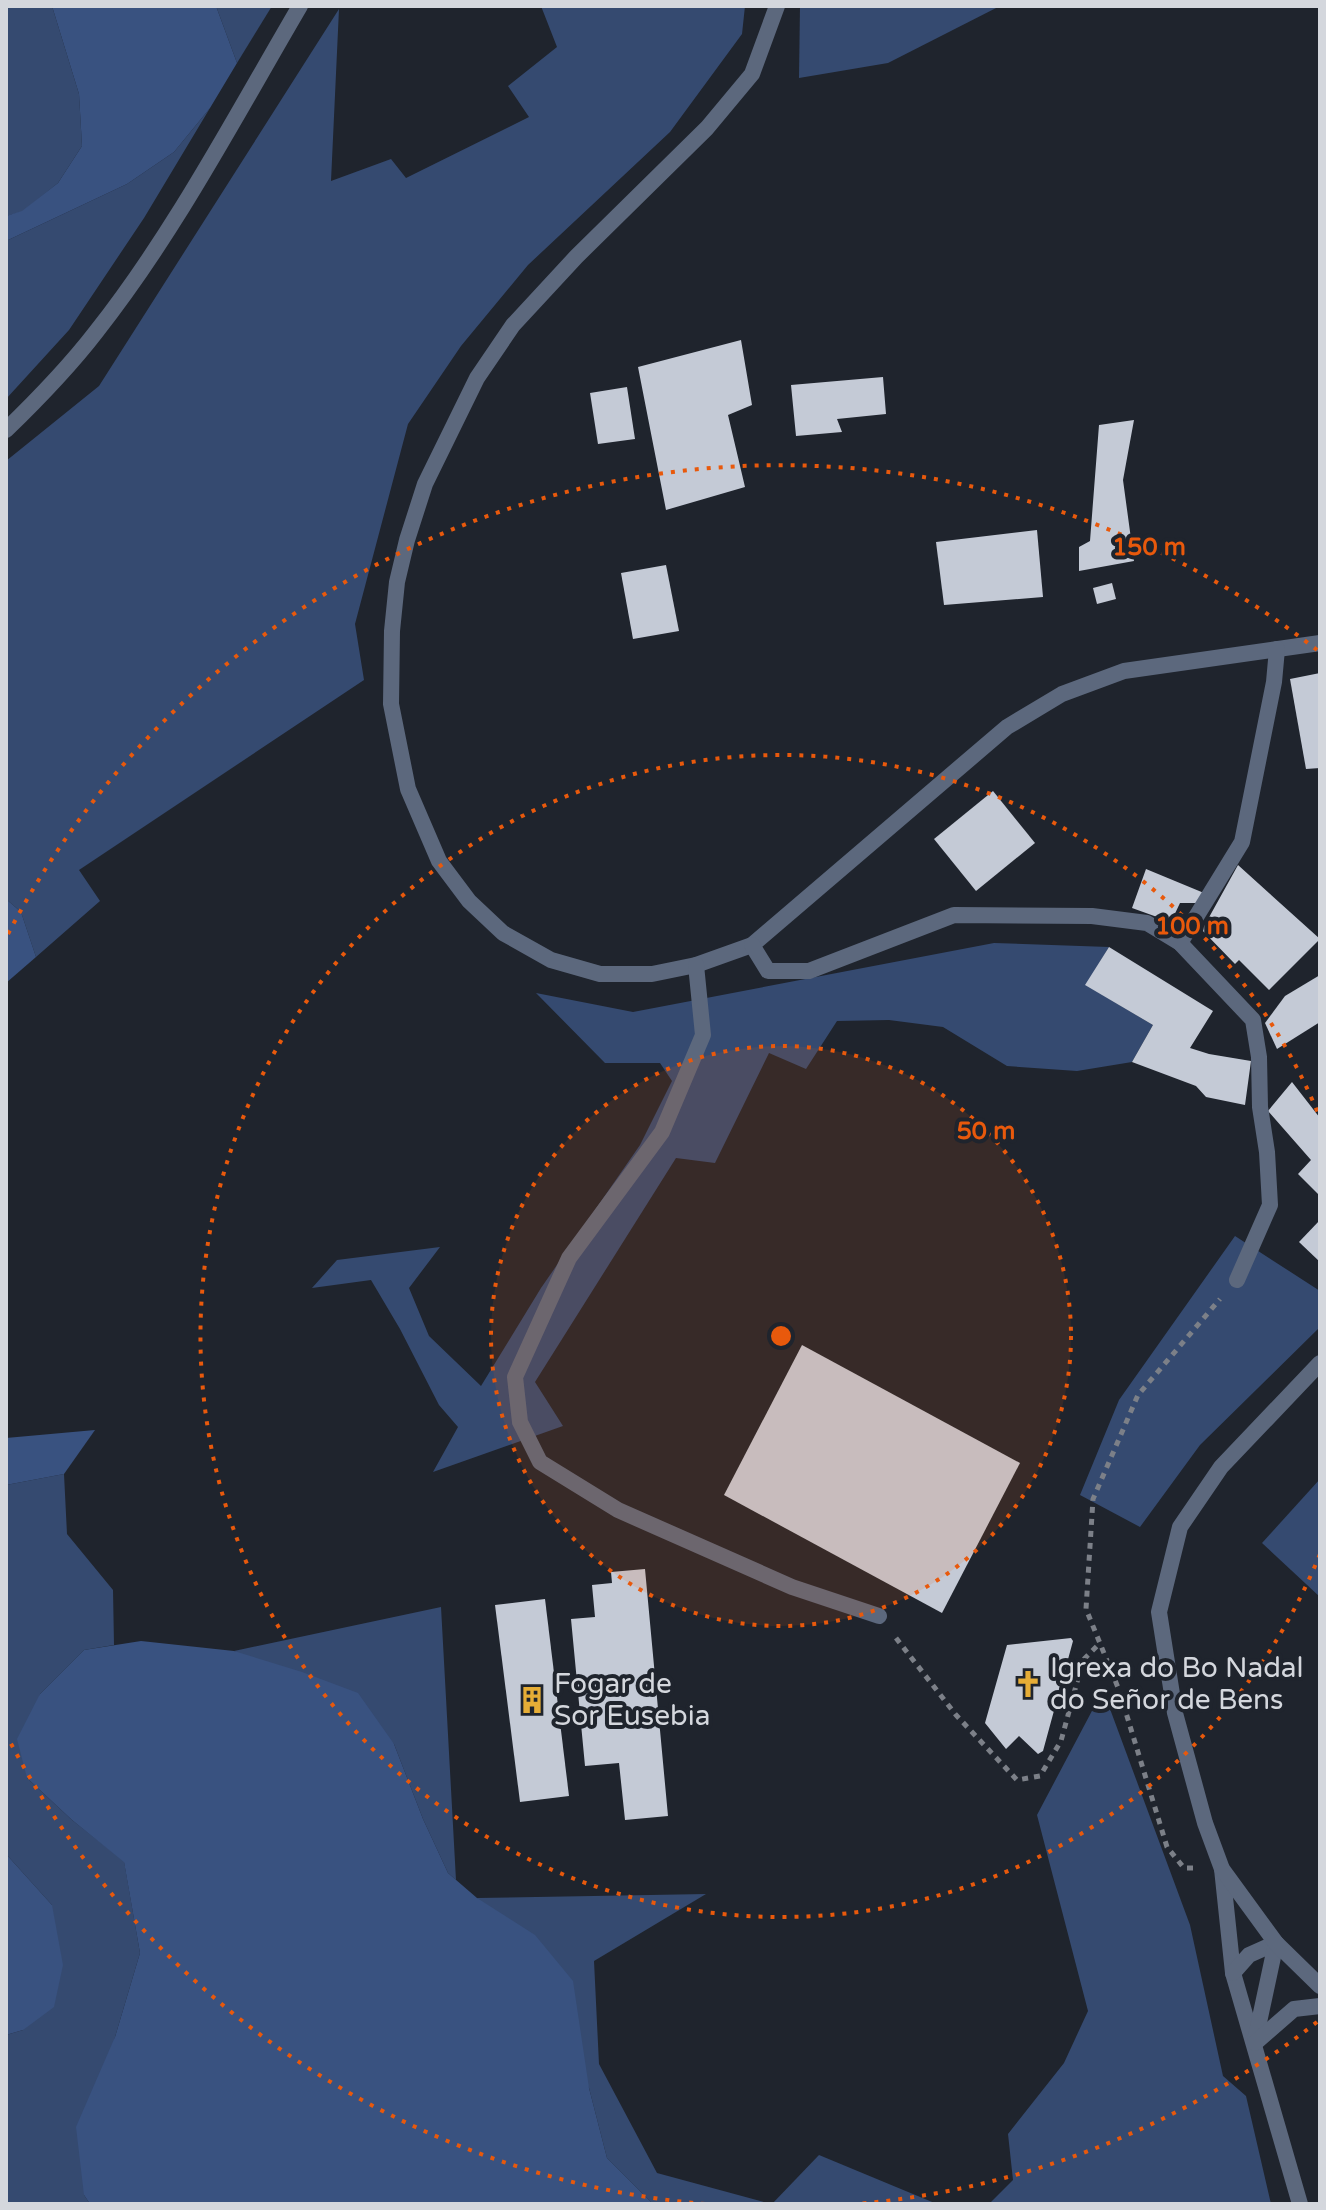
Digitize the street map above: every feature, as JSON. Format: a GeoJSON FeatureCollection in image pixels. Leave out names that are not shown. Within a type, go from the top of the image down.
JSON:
{"type":"FeatureCollection","features":[{"type":"Feature","properties":{"kind":"street"},"geometry":{"type":"LineString","coordinates":[[6,430],[49,388],[88,342],[147,260],[204,172],[300,6]]}},
{"type":"Feature","properties":{"kind":"street"},"geometry":{"type":"LineString","coordinates":[[777,6],[752,74],[707,128],[576,257],[513,325],[477,378],[425,484],[397,582],[392,631],[391,704],[408,789],[439,861],[469,901],[503,933],[551,960],[600,974],[652,974],[696,965],[752,945],[1007,727],[1062,694],[1124,671],[1320,643]]}},
{"type":"Feature","properties":{"kind":"street"},"geometry":{"type":"LineString","coordinates":[[1180,943],[1242,842],[1274,682],[1277,649]]}},
{"type":"Feature","properties":{"kind":"street"},"geometry":{"type":"LineString","coordinates":[[752,945],[768,971],[809,971],[954,915],[1092,916],[1147,923],[1180,943],[1253,1020],[1259,1057],[1260,1107],[1270,1205],[1237,1280]]}},
{"type":"Feature","properties":{"kind":"street"},"geometry":{"type":"LineString","coordinates":[[696,965],[703,1035],[662,1132],[569,1258],[515,1377],[520,1422],[540,1462],[618,1510],[792,1587],[879,1616]]}},
{"type":"Feature","properties":{"kind":"street"},"geometry":{"type":"LineString","coordinates":[[1300,2204],[1233,1973],[1222,1869],[1205,1823],[1175,1713],[1159,1612],[1180,1527],[1221,1467],[1320,1363]]}},
{"type":"Feature","properties":{"kind":"street"},"geometry":{"type":"LineString","coordinates":[[1222,1869],[1276,1943],[1320,1986]]}},
{"type":"Feature","properties":{"kind":"street"},"geometry":{"type":"LineString","coordinates":[[1233,1973],[1249,1955],[1276,1943]]}},
{"type":"Feature","properties":{"kind":"street"},"geometry":{"type":"LineString","coordinates":[[1255,2043],[1276,1943]]}},
{"type":"Feature","properties":{"kind":"street"},"geometry":{"type":"LineString","coordinates":[[1255,2043],[1294,2009],[1320,2006]]}},
{"type":"Feature","properties":{"kind":"path"},"geometry":{"type":"LineString","coordinates":[[879,1616],[956,1715],[1017,1780],[1040,1776],[1061,1741],[1083,1660],[1100,1643]]}},
{"type":"Feature","properties":{"kind":"shaded area"},"geometry":{"type":"Polygon","coordinates":[[[6,6],[52,6],[79,94],[82,146],[58,183],[22,212],[6,216],[6,6]]]}},
{"type":"Feature","properties":{"kind":"shaded area"},"geometry":{"type":"Polygon","coordinates":[[[52,6],[216,6],[237,63],[210,108],[174,152],[127,184],[6,241],[6,216],[22,211],[58,183],[82,146],[79,94],[52,6]]]}},
{"type":"Feature","properties":{"kind":"shaded area"},"geometry":{"type":"Polygon","coordinates":[[[216,6],[272,6],[237,63],[216,6]]]}},
{"type":"Feature","properties":{"kind":"shaded area"},"geometry":{"type":"Polygon","coordinates":[[[541,6],[745,6],[742,34],[670,132],[528,265],[461,346],[408,424],[355,624],[364,680],[79,870],[100,901],[36,957],[21,912],[6,899],[6,461],[99,386],[339,9],[331,181],[391,159],[406,178],[529,117],[508,86],[557,47],[541,6]]]}},
{"type":"Feature","properties":{"kind":"shaded area"},"geometry":{"type":"Polygon","coordinates":[[[800,6],[1000,6],[888,63],[799,78],[800,6]]]}},
{"type":"Feature","properties":{"kind":"shaded area"},"geometry":{"type":"Polygon","coordinates":[[[210,108],[144,218],[69,330],[6,399],[6,241],[127,184],[174,152],[210,108]]]}},
{"type":"Feature","properties":{"kind":"shaded area"},"geometry":{"type":"Polygon","coordinates":[[[6,899],[21,912],[36,957],[6,983],[6,899]]]}},
{"type":"Feature","properties":{"kind":"shaded area"},"geometry":{"type":"Polygon","coordinates":[[[994,943],[1109,947],[1086,985],[1153,1025],[1132,1062],[1077,1071],[1007,1066],[943,1027],[889,1020],[837,1021],[806,1069],[769,1053],[715,1163],[676,1158],[535,1382],[563,1426],[433,1472],[458,1427],[439,1405],[371,1280],[312,1288],[337,1260],[440,1247],[409,1288],[429,1336],[481,1386],[541,1288],[640,1145],[672,1081],[660,1063],[605,1063],[536,993],[633,1012],[994,943]]]}},
{"type":"Feature","properties":{"kind":"shaded area"},"geometry":{"type":"Polygon","coordinates":[[[1235,1236],[1320,1291],[1320,1327],[1200,1445],[1140,1527],[1080,1495],[1119,1400],[1235,1236]]]}},
{"type":"Feature","properties":{"kind":"shaded area"},"geometry":{"type":"Polygon","coordinates":[[[95,1430],[64,1474],[6,1485],[6,1438],[95,1430]]]}},
{"type":"Feature","properties":{"kind":"shaded area"},"geometry":{"type":"Polygon","coordinates":[[[64,1474],[67,1534],[113,1590],[114,1645],[84,1650],[40,1694],[27,1778],[72,1820],[124,1861],[140,1953],[115,2037],[84,2195],[90,2204],[6,2204],[6,2035],[23,2030],[52,1905],[6,1854],[6,1485],[64,1474]]]}},
{"type":"Feature","properties":{"kind":"shaded area"},"geometry":{"type":"Polygon","coordinates":[[[1320,1479],[1320,1597],[1262,1543],[1320,1479]]]}},
{"type":"Feature","properties":{"kind":"shaded area"},"geometry":{"type":"Polygon","coordinates":[[[441,1607],[456,1880],[448,1873],[423,1819],[394,1744],[234,1651],[441,1607]]]}},
{"type":"Feature","properties":{"kind":"shaded area"},"geometry":{"type":"Polygon","coordinates":[[[141,1641],[234,1651],[358,1693],[394,1744],[448,1873],[477,1898],[535,1935],[573,1981],[589,2088],[607,2158],[653,2204],[90,2204],[84,2195],[76,2127],[115,2037],[140,1953],[124,1862],[27,1778],[17,1739],[40,1694],[84,1650],[141,1641]]]}},
{"type":"Feature","properties":{"kind":"shaded area"},"geometry":{"type":"Polygon","coordinates":[[[1103,1690],[1190,1925],[1223,2076],[1246,2096],[1271,2204],[989,2204],[1013,2180],[1008,2134],[1064,2063],[1088,2011],[1037,1815],[1103,1690]]]}},
{"type":"Feature","properties":{"kind":"shaded area"},"geometry":{"type":"Polygon","coordinates":[[[6,1854],[52,1905],[63,1965],[54,2007],[23,2030],[6,2035],[6,1854]]]}},
{"type":"Feature","properties":{"kind":"shaded area"},"geometry":{"type":"Polygon","coordinates":[[[706,1894],[594,1961],[599,2064],[657,2173],[771,2204],[653,2204],[607,2158],[589,2088],[477,1898],[706,1894]]]}},
{"type":"Feature","properties":{"kind":"shaded area"},"geometry":{"type":"Polygon","coordinates":[[[819,2155],[937,2204],[772,2204],[819,2155]]]}},
{"type":"Feature","properties":{"kind":"building"},"geometry":{"type":"Polygon","coordinates":[[[741,340],[752,405],[728,415],[745,487],[666,510],[638,367],[741,340]]]}},
{"type":"Feature","properties":{"kind":"building"},"geometry":{"type":"Polygon","coordinates":[[[883,377],[886,414],[837,419],[842,432],[796,436],[791,385],[883,377]]]}},
{"type":"Feature","properties":{"kind":"building"},"geometry":{"type":"Polygon","coordinates":[[[627,387],[635,439],[598,444],[590,393],[627,387]]]}},
{"type":"Feature","properties":{"kind":"building"},"geometry":{"type":"Polygon","coordinates":[[[1134,420],[1123,480],[1134,561],[1079,571],[1079,547],[1090,541],[1099,425],[1134,420]]]}},
{"type":"Feature","properties":{"kind":"building"},"geometry":{"type":"Polygon","coordinates":[[[1037,530],[1043,597],[944,605],[936,542],[1037,530]]]}},
{"type":"Feature","properties":{"kind":"building"},"geometry":{"type":"Polygon","coordinates":[[[666,565],[679,631],[633,639],[621,573],[666,565]]]}},
{"type":"Feature","properties":{"kind":"building"},"geometry":{"type":"Polygon","coordinates":[[[1112,583],[1116,599],[1097,604],[1093,588],[1112,583]]]}},
{"type":"Feature","properties":{"kind":"building"},"geometry":{"type":"Polygon","coordinates":[[[1320,673],[1320,768],[1306,769],[1290,679],[1320,673]]]}},
{"type":"Feature","properties":{"kind":"building"},"geometry":{"type":"Polygon","coordinates":[[[993,791],[1035,843],[976,891],[934,839],[993,791]]]}},
{"type":"Feature","properties":{"kind":"building"},"geometry":{"type":"Polygon","coordinates":[[[1238,865],[1320,939],[1269,990],[1239,960],[1235,964],[1202,930],[1238,865]]]}},
{"type":"Feature","properties":{"kind":"building"},"geometry":{"type":"Polygon","coordinates":[[[1146,869],[1204,893],[1197,903],[1180,903],[1171,922],[1132,908],[1146,869]]]}},
{"type":"Feature","properties":{"kind":"building"},"geometry":{"type":"Polygon","coordinates":[[[1109,947],[1213,1011],[1190,1048],[1251,1061],[1245,1105],[1206,1097],[1196,1086],[1132,1062],[1153,1025],[1085,985],[1109,947]]]}},
{"type":"Feature","properties":{"kind":"building"},"geometry":{"type":"Polygon","coordinates":[[[1320,975],[1320,1022],[1277,1049],[1265,1023],[1285,996],[1320,975]]]}},
{"type":"Feature","properties":{"kind":"building"},"geometry":{"type":"Polygon","coordinates":[[[1292,1082],[1320,1118],[1320,1196],[1298,1174],[1311,1160],[1268,1111],[1292,1082]]]}},
{"type":"Feature","properties":{"kind":"building"},"geometry":{"type":"Polygon","coordinates":[[[1320,1220],[1320,1262],[1299,1242],[1320,1220]]]}},
{"type":"Feature","properties":{"kind":"building"},"geometry":{"type":"Polygon","coordinates":[[[802,1345],[1020,1463],[942,1613],[724,1495],[802,1345]]]}},
{"type":"Feature","properties":{"kind":"building"},"geometry":{"type":"Polygon","coordinates":[[[645,1569],[668,1816],[625,1820],[619,1763],[585,1766],[571,1619],[595,1617],[592,1585],[612,1583],[611,1572],[645,1569]]]}},
{"type":"Feature","properties":{"kind":"building","name":"Fogar de Sor Eusebia"},"geometry":{"type":"Polygon","coordinates":[[[545,1599],[569,1796],[520,1802],[495,1605],[545,1599]]]}},
{"type":"Feature","properties":{"kind":"building","name":"Igrexa do Bo Nadal do Señor de Bens"},"geometry":{"type":"Polygon","coordinates":[[[1071,1638],[1073,1641],[1043,1751],[1038,1754],[1019,1736],[1006,1749],[985,1723],[1007,1645],[1071,1638]]]}},
{"type":"Feature","properties":{"kind":"place","name":"Igrexa do Bo Nadal do Señor de Bens"},"geometry":{"type":"Point","coordinates":[1028,1684]}},
{"type":"Feature","properties":{"kind":"place","name":"Fogar de Sor Eusebia"},"geometry":{"type":"Point","coordinates":[532,1700]}}]}
